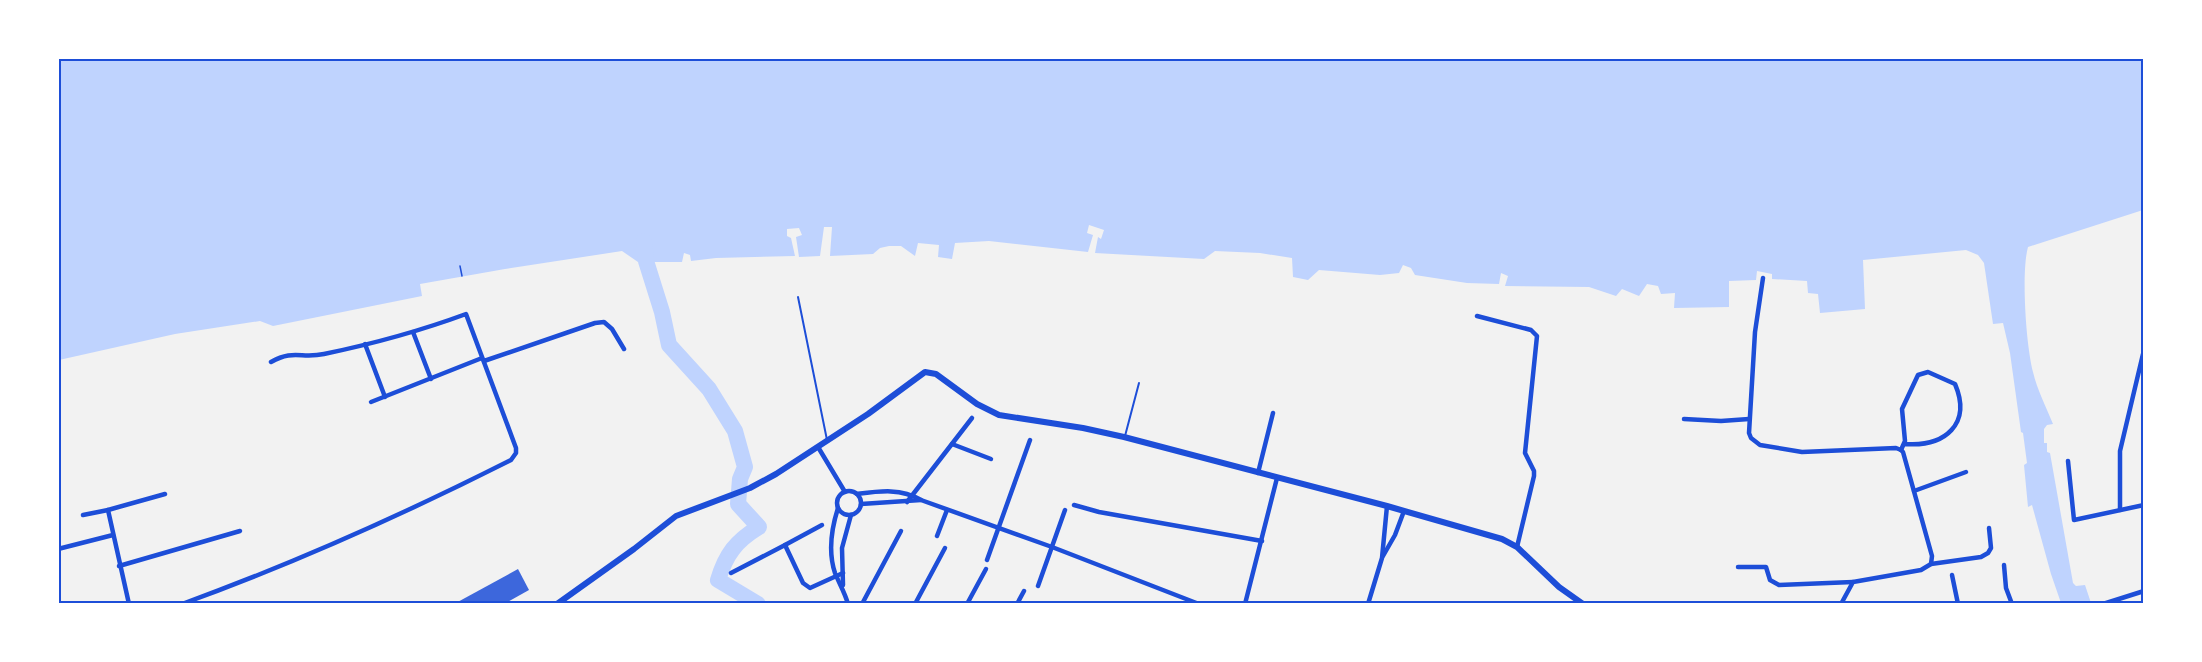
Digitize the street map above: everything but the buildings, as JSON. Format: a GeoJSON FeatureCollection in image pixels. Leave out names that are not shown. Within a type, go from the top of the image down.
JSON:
{"type":"FeatureCollection","features":[{"type":"Feature","properties":{"kind":"street"},"geometry":{"type":"LineString","coordinates":[[1763,278],[1755,333],[1749,418],[1751,438],[1765,447],[1802,452],[1896,448],[1901,450]]}},
{"type":"Feature","properties":{"kind":"street"},"geometry":{"type":"LineString","coordinates":[[182,603],[256,576],[363,531],[514,457],[516,448],[466,314],[413,332],[323,355],[284,355],[271,362]]}},
{"type":"Feature","properties":{"kind":"street"},"geometry":{"type":"LineString","coordinates":[[1476,316],[1531,330],[1537,336],[1525,453],[1534,471],[1534,476],[1517,547]]}},
{"type":"Feature","properties":{"kind":"street"},"geometry":{"type":"LineString","coordinates":[[371,402],[483,359],[595,323],[604,322],[612,329],[624,350]]}},
{"type":"Feature","properties":{"kind":"street"},"geometry":{"type":"LineString","coordinates":[[413,332],[431,379]]}},
{"type":"Feature","properties":{"kind":"street"},"geometry":{"type":"LineString","coordinates":[[365,344],[385,397]]}},
{"type":"Feature","properties":{"kind":"street"},"geometry":{"type":"LineString","coordinates":[[2120,510],[2120,451],[2143,354]]}},
{"type":"Feature","properties":{"kind":"street"},"geometry":{"type":"LineString","coordinates":[[557,603],[676,516],[750,488],[818,447],[926,372],[936,374],[977,404],[999,415],[1124,437],[1387,506],[1502,539],[1517,547],[1559,587],[1583,603]]}},
{"type":"Feature","properties":{"kind":"street"},"geometry":{"type":"LineString","coordinates":[[1901,450],[1905,444],[1902,409],[1918,375],[1928,372],[1955,384],[1961,412],[1954,430],[1938,439],[1919,444],[1905,444]]}},
{"type":"Feature","properties":{"kind":"street"},"geometry":{"type":"LineString","coordinates":[[1258,473],[1273,413]]}},
{"type":"Feature","properties":{"kind":"street"},"geometry":{"type":"LineString","coordinates":[[907,502],[972,418]]}},
{"type":"Feature","properties":{"kind":"street"},"geometry":{"type":"LineString","coordinates":[[1684,418],[1721,421],[1749,418]]}},
{"type":"Feature","properties":{"kind":"street"},"geometry":{"type":"LineString","coordinates":[[987,560],[1030,440]]}},
{"type":"Feature","properties":{"kind":"street"},"geometry":{"type":"LineString","coordinates":[[952,444],[992,459]]}},
{"type":"Feature","properties":{"kind":"street"},"geometry":{"type":"LineString","coordinates":[[818,447],[845,492],[857,494],[885,490],[911,494],[947,510],[1199,603]]}},
{"type":"Feature","properties":{"kind":"street"},"geometry":{"type":"LineString","coordinates":[[1901,450],[1932,556],[1931,564]]}},
{"type":"Feature","properties":{"kind":"street"},"geometry":{"type":"LineString","coordinates":[[2068,461],[2074,520],[2144,505]]}},
{"type":"Feature","properties":{"kind":"street"},"geometry":{"type":"LineString","coordinates":[[1914,491],[1966,472]]}},
{"type":"Feature","properties":{"kind":"street"},"geometry":{"type":"LineString","coordinates":[[1245,603],[1277,478]]}},
{"type":"Feature","properties":{"kind":"street"},"geometry":{"type":"LineString","coordinates":[[845,492],[838,498],[831,551],[836,576],[843,587],[848,603]]}},
{"type":"Feature","properties":{"kind":"street"},"geometry":{"type":"LineString","coordinates":[[83,515],[165,494]]}},
{"type":"Feature","properties":{"kind":"street"},"geometry":{"type":"LineString","coordinates":[[838,508],[841,513],[851,516],[856,514],[861,504],[857,494]]}},
{"type":"Feature","properties":{"kind":"street"},"geometry":{"type":"LineString","coordinates":[[861,504],[921,500]]}},
{"type":"Feature","properties":{"kind":"street"},"geometry":{"type":"LineString","coordinates":[[1074,505],[1099,512],[1262,541]]}},
{"type":"Feature","properties":{"kind":"street"},"geometry":{"type":"LineString","coordinates":[[1368,603],[1382,558],[1387,506]]}},
{"type":"Feature","properties":{"kind":"street"},"geometry":{"type":"LineString","coordinates":[[108,510],[129,603]]}},
{"type":"Feature","properties":{"kind":"street"},"geometry":{"type":"LineString","coordinates":[[938,536],[947,510]]}},
{"type":"Feature","properties":{"kind":"street"},"geometry":{"type":"LineString","coordinates":[[1038,586],[1065,510]]}},
{"type":"Feature","properties":{"kind":"street"},"geometry":{"type":"LineString","coordinates":[[1382,558],[1395,535],[1404,511]]}},
{"type":"Feature","properties":{"kind":"street"},"geometry":{"type":"LineString","coordinates":[[843,587],[842,548],[851,516]]}},
{"type":"Feature","properties":{"kind":"street"},"geometry":{"type":"LineString","coordinates":[[731,573],[822,525]]}},
{"type":"Feature","properties":{"kind":"street"},"geometry":{"type":"LineString","coordinates":[[1738,567],[1766,567],[1770,580],[1779,585],[1853,582],[1921,570],[1931,564],[1981,557],[1991,548],[1989,528]]}},
{"type":"Feature","properties":{"kind":"street"},"geometry":{"type":"LineString","coordinates":[[119,566],[240,531]]}},
{"type":"Feature","properties":{"kind":"street"},"geometry":{"type":"LineString","coordinates":[[862,603],[901,531]]}},
{"type":"Feature","properties":{"kind":"street"},"geometry":{"type":"LineString","coordinates":[[58,549],[113,535]]}},
{"type":"Feature","properties":{"kind":"street"},"geometry":{"type":"LineString","coordinates":[[786,544],[807,586],[814,587],[843,573]]}},
{"type":"Feature","properties":{"kind":"street"},"geometry":{"type":"LineString","coordinates":[[915,603],[945,548]]}},
{"type":"Feature","properties":{"kind":"street"},"geometry":{"type":"LineString","coordinates":[[2004,565],[2006,588],[2012,603]]}},
{"type":"Feature","properties":{"kind":"street"},"geometry":{"type":"LineString","coordinates":[[967,603],[986,569]]}},
{"type":"Feature","properties":{"kind":"street"},"geometry":{"type":"LineString","coordinates":[[1952,574],[1958,603]]}},
{"type":"Feature","properties":{"kind":"street"},"geometry":{"type":"LineString","coordinates":[[1841,603],[1853,582]]}},
{"type":"Feature","properties":{"kind":"street"},"geometry":{"type":"LineString","coordinates":[[1017,603],[1024,591]]}},
{"type":"Feature","properties":{"kind":"street"},"geometry":{"type":"LineString","coordinates":[[2104,603],[2144,591]]}},
{"type":"Feature","properties":{"kind":"street"},"geometry":{"type":"LineString","coordinates":[[2126,597],[2127,603]]}},
{"type":"Feature","properties":{"kind":"lane"},"geometry":{"type":"LineString","coordinates":[[798,297],[827,440]]}},
{"type":"Feature","properties":{"kind":"lane"},"geometry":{"type":"LineString","coordinates":[[1124,437],[1139,383]]}},
{"type":"Feature","properties":{"kind":"path"},"geometry":{"type":"LineString","coordinates":[[460,266],[462,276]]}},
{"type":"Feature","properties":{"kind":"water"},"geometry":{"type":"Polygon","coordinates":[[[58,59],[2143,59],[2143,210],[2028,247],[2026,258],[2025,309],[2030,360],[2037,385],[2053,424],[2047,425],[2044,429],[2044,443],[2047,443],[2047,452],[2050,453],[2073,583],[2076,586],[2085,585],[2091,603],[2061,603],[2032,505],[2028,507],[2024,465],[2027,463],[2023,433],[2003,323],[1993,324],[1984,263],[1978,255],[1966,250],[1863,260],[1865,309],[1820,313],[1818,294],[1808,293],[1807,281],[1772,279],[1772,274],[1757,271],[1756,280],[1729,281],[1729,307],[1674,308],[1675,293],[1661,294],[1658,286],[1647,284],[1639,296],[1622,289],[1616,296],[1589,287],[1505,286],[1508,276],[1501,273],[1499,284],[1467,283],[1415,275],[1411,268],[1403,265],[1399,273],[1380,275],[1319,270],[1308,280],[1293,277],[1292,258],[1260,253],[1215,251],[1204,259],[1095,253],[1098,237],[1101,239],[1104,230],[1089,225],[1087,233],[1093,235],[1088,252],[989,241],[955,243],[952,259],[938,257],[939,245],[918,243],[915,256],[901,246],[889,246],[880,248],[873,254],[830,256],[832,227],[824,227],[820,256],[799,257],[796,237],[802,235],[799,228],[787,229],[787,236],[791,238],[795,256],[691,261],[690,255],[684,253],[682,262],[638,262],[622,251],[420,284],[422,296],[273,326],[260,321],[175,334],[59,360],[58,59]]]}},
{"type":"Feature","properties":{"kind":"waterway"},"geometry":{"type":"LineString","coordinates":[[644,241],[646,261],[662,312],[669,345],[709,389],[735,431],[745,467],[740,479],[738,504],[759,527],[733,549],[718,580],[758,604]]}}]}
